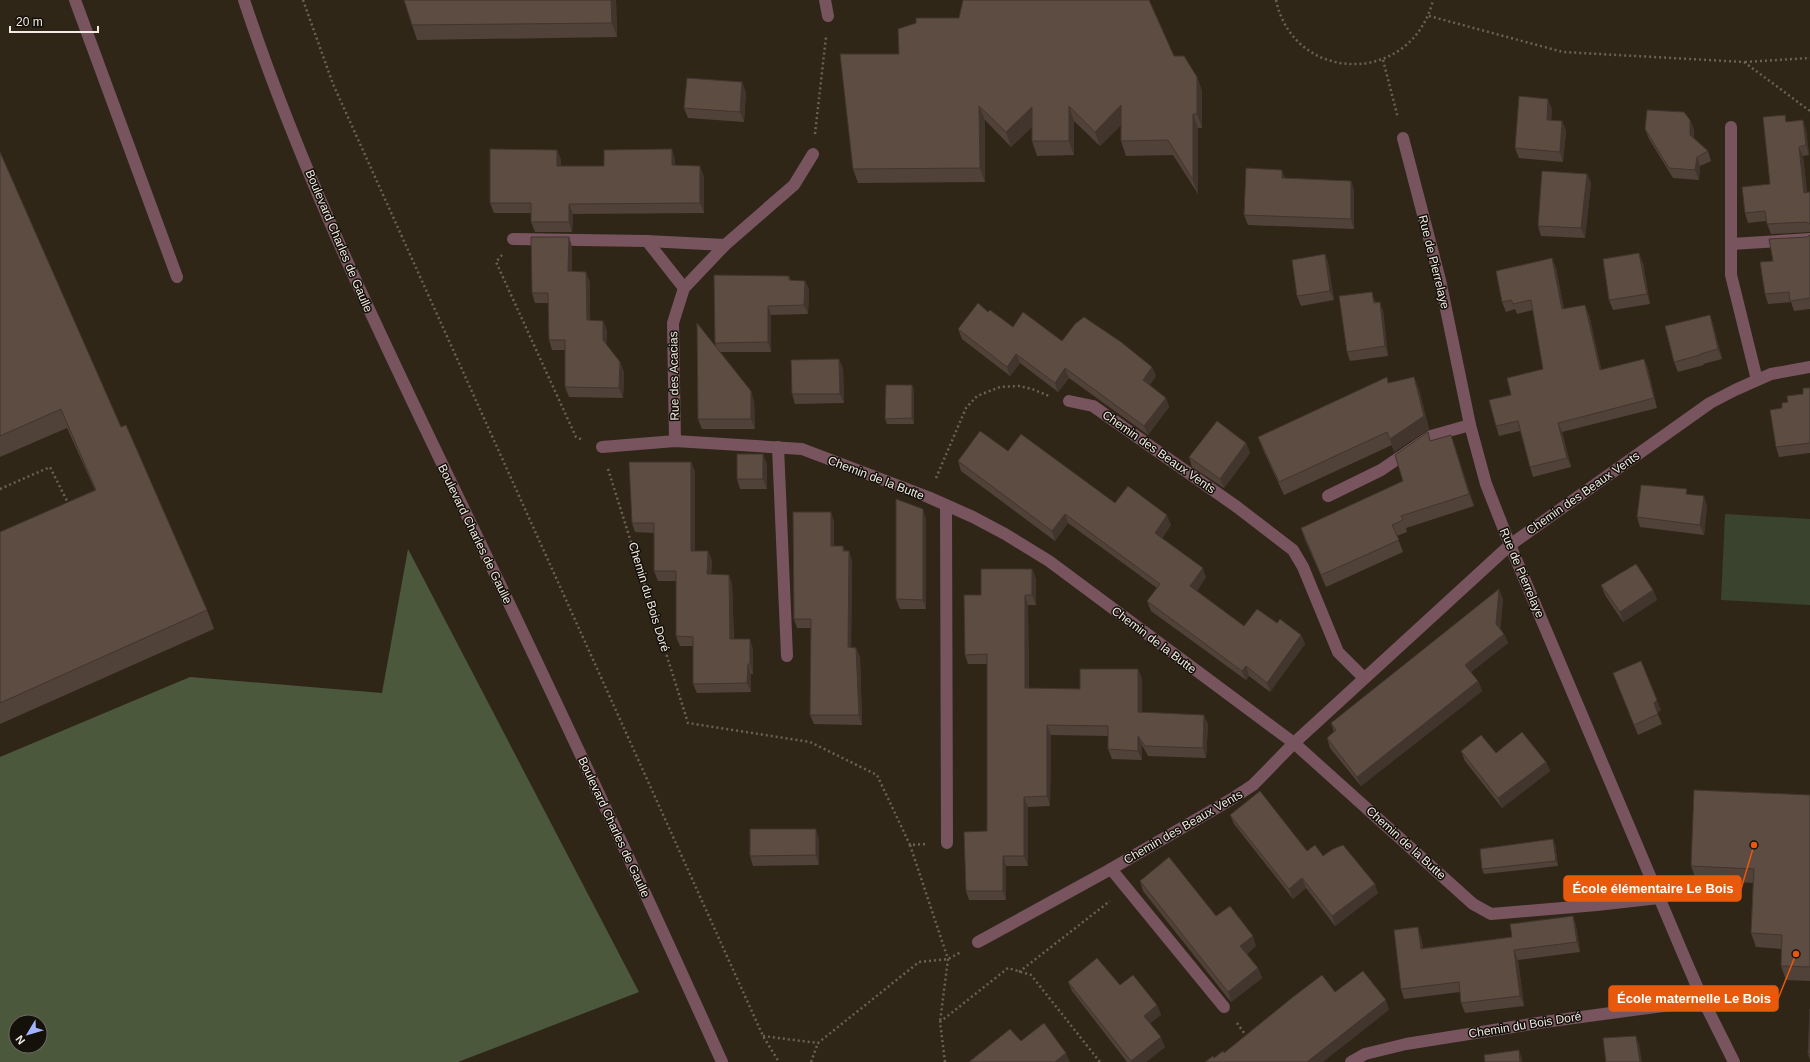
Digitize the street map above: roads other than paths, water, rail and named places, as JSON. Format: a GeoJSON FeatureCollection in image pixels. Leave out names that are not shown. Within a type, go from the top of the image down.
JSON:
{"type":"FeatureCollection","features":[{"type":"Feature","properties":{"kind":"street"},"geometry":{"type":"LineString","coordinates":[[75,0],[177,277]]}},
{"type":"Feature","properties":{"kind":"street","name":"Boulevard Charles de Gaulle"},"geometry":{"type":"LineString","coordinates":[[244,0],[317,194],[384,343],[591,776],[722,1062]]}},
{"type":"Feature","properties":{"kind":"street"},"geometry":{"type":"LineString","coordinates":[[825,0],[828,16]]}},
{"type":"Feature","properties":{"kind":"street"},"geometry":{"type":"LineString","coordinates":[[1731,127],[1732,275],[1757,380]]}},
{"type":"Feature","properties":{"kind":"street","name":"Rue de Pierrelaye"},"geometry":{"type":"LineString","coordinates":[[1403,138],[1440,280],[1470,425],[1486,484],[1510,545],[1659,898],[1702,998],[1734,1062]]}},
{"type":"Feature","properties":{"kind":"street","name":"Rue des Acacias"},"geometry":{"type":"LineString","coordinates":[[675,441],[672,323],[684,288],[725,245],[794,185],[813,154]]}},
{"type":"Feature","properties":{"kind":"street"},"geometry":{"type":"LineString","coordinates":[[513,239],[647,241],[725,245]]}},
{"type":"Feature","properties":{"kind":"street"},"geometry":{"type":"LineString","coordinates":[[1731,244],[1810,239]]}},
{"type":"Feature","properties":{"kind":"street"},"geometry":{"type":"LineString","coordinates":[[647,241],[684,288]]}},
{"type":"Feature","properties":{"kind":"street","name":"Chemin des Beaux Vents"},"geometry":{"type":"LineString","coordinates":[[978,942],[1111,869],[1253,786],[1294,743],[1510,545],[1710,404],[1772,374],[1810,367]]}},
{"type":"Feature","properties":{"kind":"street","name":"Chemin des Beaux Vents"},"geometry":{"type":"LineString","coordinates":[[1069,401],[1093,406],[1237,507],[1293,550],[1302,566],[1338,652],[1364,678]]}},
{"type":"Feature","properties":{"kind":"street"},"geometry":{"type":"LineString","coordinates":[[1328,496],[1381,470],[1432,436],[1470,425]]}},
{"type":"Feature","properties":{"kind":"street","name":"Chemin de la Butte"},"geometry":{"type":"LineString","coordinates":[[602,447],[675,441],[802,449],[928,497],[973,517],[1005,534],[1049,561],[1294,743],[1473,904],[1491,914],[1659,898]]}},
{"type":"Feature","properties":{"kind":"street"},"geometry":{"type":"LineString","coordinates":[[778,447],[787,656]]}},
{"type":"Feature","properties":{"kind":"street"},"geometry":{"type":"LineString","coordinates":[[946,506],[948,843]]}},
{"type":"Feature","properties":{"kind":"street"},"geometry":{"type":"LineString","coordinates":[[1111,869],[1224,1006]]}},
{"type":"Feature","properties":{"kind":"street","name":"Chemin du Bois Doré"},"geometry":{"type":"LineString","coordinates":[[1351,1062],[1365,1054],[1406,1044],[1544,1022],[1678,1004],[1702,998]]}},
{"type":"Feature","properties":{"kind":"place","name":"École élémentaire Le Bois"},"geometry":{"type":"Point","coordinates":[1754,845]}},
{"type":"Feature","properties":{"kind":"place","name":"École maternelle Le Bois"},"geometry":{"type":"Point","coordinates":[1796,954]}}]}
